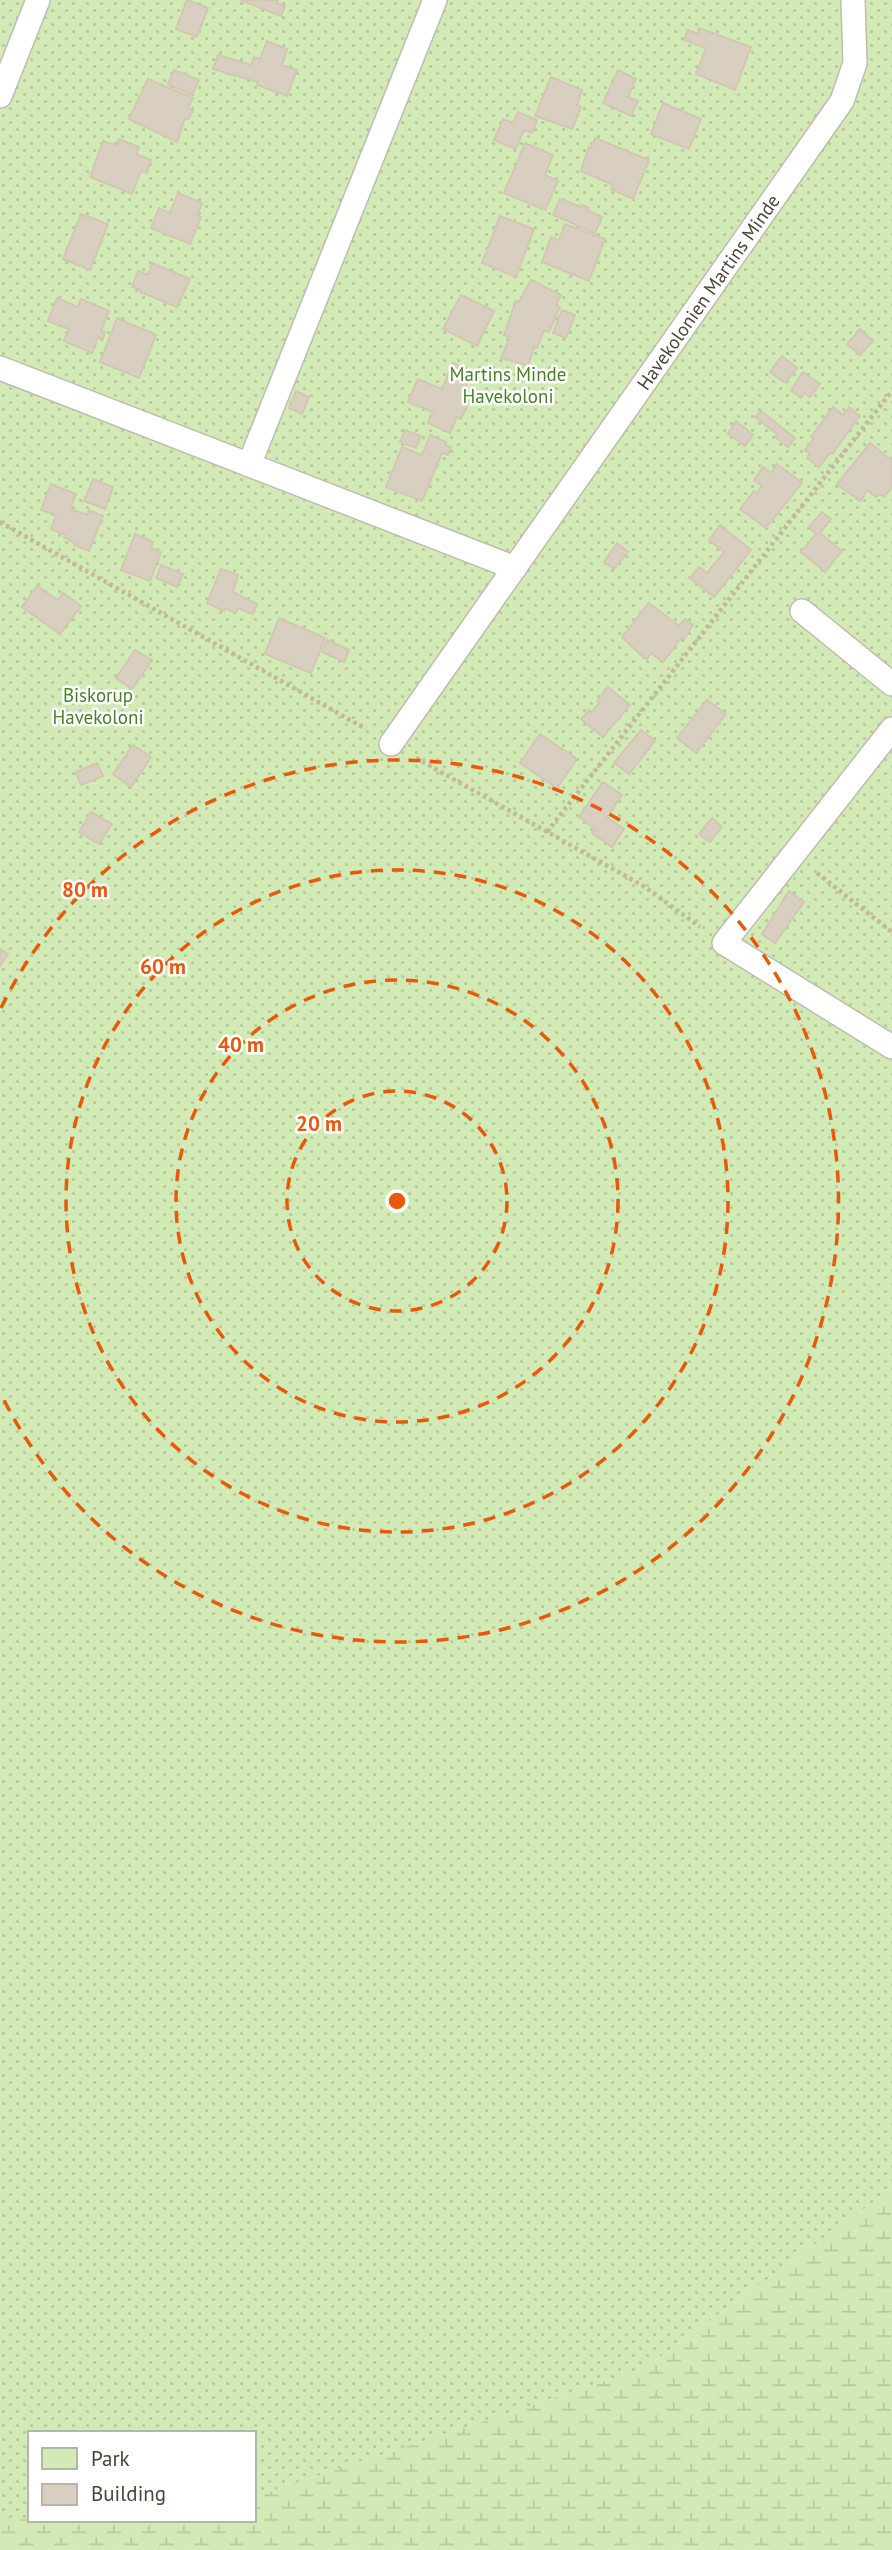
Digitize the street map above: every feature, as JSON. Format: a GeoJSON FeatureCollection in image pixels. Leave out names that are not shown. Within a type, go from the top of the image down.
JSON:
{"type":"FeatureCollection","features":[{"type":"Feature","properties":{"kind":"lane"},"geometry":{"type":"LineString","coordinates":[[0,96],[38,0]]}},
{"type":"Feature","properties":{"kind":"lane"},"geometry":{"type":"LineString","coordinates":[[249,465],[435,0]]}},
{"type":"Feature","properties":{"kind":"lane","name":"Havekolonien Martins Minde"},"geometry":{"type":"LineString","coordinates":[[391,744],[842,102],[855,64],[853,0]]}},
{"type":"Feature","properties":{"kind":"lane"},"geometry":{"type":"LineString","coordinates":[[0,368],[515,568]]}},
{"type":"Feature","properties":{"kind":"lane"},"geometry":{"type":"LineString","coordinates":[[802,611],[892,684]]}},
{"type":"Feature","properties":{"kind":"lane"},"geometry":{"type":"LineString","coordinates":[[892,729],[724,943],[892,1047]]}},
{"type":"Feature","properties":{"kind":"path"},"geometry":{"type":"LineString","coordinates":[[547,832],[892,391]]}},
{"type":"Feature","properties":{"kind":"path"},"geometry":{"type":"LineString","coordinates":[[794,855],[892,932]]}},
{"type":"Feature","properties":{"kind":"green space"},"geometry":{"type":"Polygon","coordinates":[[[0,0],[892,0],[892,2189],[645,2368],[256,2496],[256,2431],[28,2431],[28,2519],[0,2519],[0,0]]]}},
{"type":"Feature","properties":{"kind":"green space"},"geometry":{"type":"Polygon","coordinates":[[[892,2189],[892,2550],[0,2550],[0,2519],[28,2519],[28,2522],[256,2522],[256,2496],[645,2368],[892,2189]]]}},
{"type":"Feature","properties":{"kind":"building"},"geometry":{"type":"Polygon","coordinates":[[[187,0],[208,8],[197,37],[176,29],[187,0]]]}},
{"type":"Feature","properties":{"kind":"building"},"geometry":{"type":"Polygon","coordinates":[[[240,0],[278,0],[277,3],[285,6],[281,16],[240,0]]]}},
{"type":"Feature","properties":{"kind":"building"},"geometry":{"type":"Polygon","coordinates":[[[699,28],[751,47],[735,90],[696,74],[706,48],[684,40],[688,30],[698,34],[699,28]]]}},
{"type":"Feature","properties":{"kind":"building"},"geometry":{"type":"Polygon","coordinates":[[[267,41],[287,49],[282,65],[297,70],[287,96],[257,85],[258,82],[213,69],[218,55],[251,65],[254,57],[260,59],[267,41]]]}},
{"type":"Feature","properties":{"kind":"building"},"geometry":{"type":"Polygon","coordinates":[[[174,70],[199,80],[192,95],[168,84],[174,70]]]}},
{"type":"Feature","properties":{"kind":"building"},"geometry":{"type":"Polygon","coordinates":[[[618,70],[636,79],[628,97],[638,101],[631,116],[603,103],[618,70]]]}},
{"type":"Feature","properties":{"kind":"building"},"geometry":{"type":"Polygon","coordinates":[[[551,77],[582,90],[577,105],[581,107],[572,129],[535,116],[551,77]]]}},
{"type":"Feature","properties":{"kind":"building"},"geometry":{"type":"Polygon","coordinates":[[[148,79],[193,98],[188,108],[193,111],[188,119],[185,118],[177,142],[129,119],[148,79]]]}},
{"type":"Feature","properties":{"kind":"building"},"geometry":{"type":"Polygon","coordinates":[[[663,103],[701,119],[689,149],[651,134],[663,103]]]}},
{"type":"Feature","properties":{"kind":"building"},"geometry":{"type":"Polygon","coordinates":[[[518,112],[537,120],[532,133],[524,130],[516,149],[494,140],[503,119],[513,123],[518,112]]]}},
{"type":"Feature","properties":{"kind":"building"},"geometry":{"type":"Polygon","coordinates":[[[595,138],[649,160],[633,199],[611,189],[613,185],[581,171],[595,138]]]}},
{"type":"Feature","properties":{"kind":"building"},"geometry":{"type":"Polygon","coordinates":[[[119,139],[139,147],[136,154],[151,160],[147,173],[141,171],[132,194],[90,177],[103,141],[117,146],[119,139]]]}},
{"type":"Feature","properties":{"kind":"building"},"geometry":{"type":"Polygon","coordinates":[[[525,143],[553,155],[545,175],[558,181],[545,210],[504,193],[525,143]]]}},
{"type":"Feature","properties":{"kind":"building"},"geometry":{"type":"Polygon","coordinates":[[[178,193],[202,203],[197,216],[201,217],[190,244],[151,228],[159,208],[170,213],[178,193]]]}},
{"type":"Feature","properties":{"kind":"building"},"geometry":{"type":"Polygon","coordinates":[[[560,199],[581,207],[582,205],[602,217],[595,233],[553,215],[560,199]]]}},
{"type":"Feature","properties":{"kind":"building"},"geometry":{"type":"Polygon","coordinates":[[[81,214],[108,224],[90,270],[63,259],[81,214]]]}},
{"type":"Feature","properties":{"kind":"building"},"geometry":{"type":"Polygon","coordinates":[[[500,216],[534,229],[516,277],[482,263],[500,216]]]}},
{"type":"Feature","properties":{"kind":"building"},"geometry":{"type":"Polygon","coordinates":[[[565,224],[605,239],[589,281],[542,262],[551,237],[559,240],[565,224]]]}},
{"type":"Feature","properties":{"kind":"building"},"geometry":{"type":"Polygon","coordinates":[[[152,263],[190,279],[177,307],[132,287],[138,271],[148,275],[152,263]]]}},
{"type":"Feature","properties":{"kind":"building"},"geometry":{"type":"Polygon","coordinates":[[[531,280],[561,295],[556,305],[560,307],[549,332],[544,330],[537,348],[534,347],[528,366],[501,358],[510,337],[504,335],[516,301],[519,302],[531,280]]]}},
{"type":"Feature","properties":{"kind":"building"},"geometry":{"type":"Polygon","coordinates":[[[461,295],[494,311],[477,346],[443,329],[461,295]]]}},
{"type":"Feature","properties":{"kind":"building"},"geometry":{"type":"Polygon","coordinates":[[[57,298],[78,307],[81,299],[109,311],[101,331],[105,332],[103,339],[98,337],[92,353],[64,341],[69,329],[48,321],[57,298]]]}},
{"type":"Feature","properties":{"kind":"building"},"geometry":{"type":"Polygon","coordinates":[[[562,310],[575,315],[566,338],[553,333],[562,310]]]}},
{"type":"Feature","properties":{"kind":"building"},"geometry":{"type":"Polygon","coordinates":[[[117,318],[156,335],[139,378],[100,362],[117,318]]]}},
{"type":"Feature","properties":{"kind":"building"},"geometry":{"type":"Polygon","coordinates":[[[860,329],[873,341],[860,355],[847,344],[860,329]]]}},
{"type":"Feature","properties":{"kind":"building"},"geometry":{"type":"Polygon","coordinates":[[[782,356],[797,368],[785,383],[770,372],[782,356]]]}},
{"type":"Feature","properties":{"kind":"building"},"geometry":{"type":"Polygon","coordinates":[[[453,363],[472,371],[464,391],[472,395],[461,419],[457,417],[450,433],[428,423],[433,412],[408,402],[418,379],[442,389],[453,363]]]}},
{"type":"Feature","properties":{"kind":"building"},"geometry":{"type":"Polygon","coordinates":[[[803,372],[820,384],[810,397],[804,393],[801,398],[791,390],[803,372]]]}},
{"type":"Feature","properties":{"kind":"building"},"geometry":{"type":"Polygon","coordinates":[[[296,391],[309,397],[302,414],[289,408],[296,391]]]}},
{"type":"Feature","properties":{"kind":"building"},"geometry":{"type":"Polygon","coordinates":[[[833,407],[843,415],[849,407],[860,416],[819,467],[807,458],[810,454],[805,450],[833,407]]]}},
{"type":"Feature","properties":{"kind":"building"},"geometry":{"type":"Polygon","coordinates":[[[761,411],[795,438],[788,447],[775,437],[777,434],[755,417],[761,411]]]}},
{"type":"Feature","properties":{"kind":"building"},"geometry":{"type":"Polygon","coordinates":[[[736,421],[753,435],[745,446],[728,433],[736,421]]]}},
{"type":"Feature","properties":{"kind":"building"},"geometry":{"type":"Polygon","coordinates":[[[405,430],[421,436],[416,448],[400,442],[405,430]]]}},
{"type":"Feature","properties":{"kind":"building"},"geometry":{"type":"Polygon","coordinates":[[[430,435],[451,447],[448,455],[442,453],[422,501],[386,487],[402,447],[422,455],[430,435]]]}},
{"type":"Feature","properties":{"kind":"building"},"geometry":{"type":"Polygon","coordinates":[[[870,443],[890,459],[892,457],[892,487],[884,497],[879,494],[876,497],[868,490],[860,501],[837,484],[870,443]]]}},
{"type":"Feature","properties":{"kind":"building"},"geometry":{"type":"Polygon","coordinates":[[[777,464],[802,483],[766,528],[740,509],[754,491],[757,493],[762,486],[754,480],[763,467],[771,473],[777,464]]]}},
{"type":"Feature","properties":{"kind":"building"},"geometry":{"type":"Polygon","coordinates":[[[93,479],[113,487],[105,509],[84,501],[93,479]]]}},
{"type":"Feature","properties":{"kind":"building"},"geometry":{"type":"Polygon","coordinates":[[[51,484],[76,494],[70,509],[87,515],[89,510],[103,516],[89,551],[74,545],[65,535],[51,529],[56,515],[41,510],[51,484]]]}},
{"type":"Feature","properties":{"kind":"building"},"geometry":{"type":"Polygon","coordinates":[[[822,512],[831,519],[820,533],[842,551],[825,572],[801,552],[816,534],[809,527],[822,512]]]}},
{"type":"Feature","properties":{"kind":"building"},"geometry":{"type":"Polygon","coordinates":[[[720,525],[751,550],[714,597],[690,578],[699,567],[707,573],[724,552],[709,540],[720,525]]]}},
{"type":"Feature","properties":{"kind":"building"},"geometry":{"type":"Polygon","coordinates":[[[135,534],[153,542],[151,548],[161,552],[150,581],[121,570],[135,534]]]}},
{"type":"Feature","properties":{"kind":"building"},"geometry":{"type":"Polygon","coordinates":[[[617,543],[628,552],[614,569],[604,562],[617,543]]]}},
{"type":"Feature","properties":{"kind":"building"},"geometry":{"type":"Polygon","coordinates":[[[161,565],[183,574],[177,587],[156,578],[161,565]]]}},
{"type":"Feature","properties":{"kind":"building"},"geometry":{"type":"Polygon","coordinates":[[[221,569],[238,575],[233,592],[257,604],[253,614],[238,608],[236,613],[225,608],[224,611],[207,603],[221,569]]]}},
{"type":"Feature","properties":{"kind":"building"},"geometry":{"type":"Polygon","coordinates":[[[37,586],[58,600],[63,593],[81,606],[60,634],[22,607],[37,586]]]}},
{"type":"Feature","properties":{"kind":"building"},"geometry":{"type":"Polygon","coordinates":[[[649,603],[679,626],[685,619],[693,625],[663,662],[651,653],[647,659],[644,658],[622,637],[649,603]]]}},
{"type":"Feature","properties":{"kind":"building"},"geometry":{"type":"Polygon","coordinates":[[[279,618],[325,638],[311,673],[265,654],[279,618]]]}},
{"type":"Feature","properties":{"kind":"building"},"geometry":{"type":"Polygon","coordinates":[[[327,640],[349,650],[344,662],[322,652],[327,640]]]}},
{"type":"Feature","properties":{"kind":"building"},"geometry":{"type":"Polygon","coordinates":[[[135,650],[152,660],[132,689],[116,678],[135,650]]]}},
{"type":"Feature","properties":{"kind":"building"},"geometry":{"type":"Polygon","coordinates":[[[608,687],[630,705],[603,737],[581,719],[589,710],[592,712],[608,687]]]}},
{"type":"Feature","properties":{"kind":"building"},"geometry":{"type":"Polygon","coordinates":[[[707,700],[726,714],[696,753],[677,738],[707,700]]]}},
{"type":"Feature","properties":{"kind":"building"},"geometry":{"type":"Polygon","coordinates":[[[641,730],[655,741],[629,774],[614,763],[641,730]]]}},
{"type":"Feature","properties":{"kind":"building"},"geometry":{"type":"Polygon","coordinates":[[[540,734],[577,759],[557,788],[520,763],[540,734]]]}},
{"type":"Feature","properties":{"kind":"building"},"geometry":{"type":"Polygon","coordinates":[[[133,745],[151,757],[131,787],[113,774],[133,745]]]}},
{"type":"Feature","properties":{"kind":"building"},"geometry":{"type":"Polygon","coordinates":[[[97,763],[103,776],[81,785],[76,772],[97,763]]]}},
{"type":"Feature","properties":{"kind":"building"},"geometry":{"type":"Polygon","coordinates":[[[603,782],[622,795],[607,817],[624,829],[612,847],[592,833],[596,829],[579,817],[603,782]]]}},
{"type":"Feature","properties":{"kind":"building"},"geometry":{"type":"Polygon","coordinates":[[[91,812],[112,824],[99,844],[79,832],[91,812]]]}},
{"type":"Feature","properties":{"kind":"building"},"geometry":{"type":"Polygon","coordinates":[[[712,818],[722,827],[710,842],[699,834],[712,818]]]}},
{"type":"Feature","properties":{"kind":"building"},"geometry":{"type":"Polygon","coordinates":[[[789,891],[804,902],[775,943],[762,934],[789,891]]]}},
{"type":"Feature","properties":{"kind":"building"},"geometry":{"type":"Polygon","coordinates":[[[0,949],[8,954],[0,966],[0,949]]]}},
{"type":"Feature","properties":{"kind":"park label","name":"Martins Minde Havekoloni"},"geometry":{"type":"Point","coordinates":[508,385]}},
{"type":"Feature","properties":{"kind":"park label","name":"Biskorup Havekoloni"},"geometry":{"type":"Point","coordinates":[98,706]}}]}
